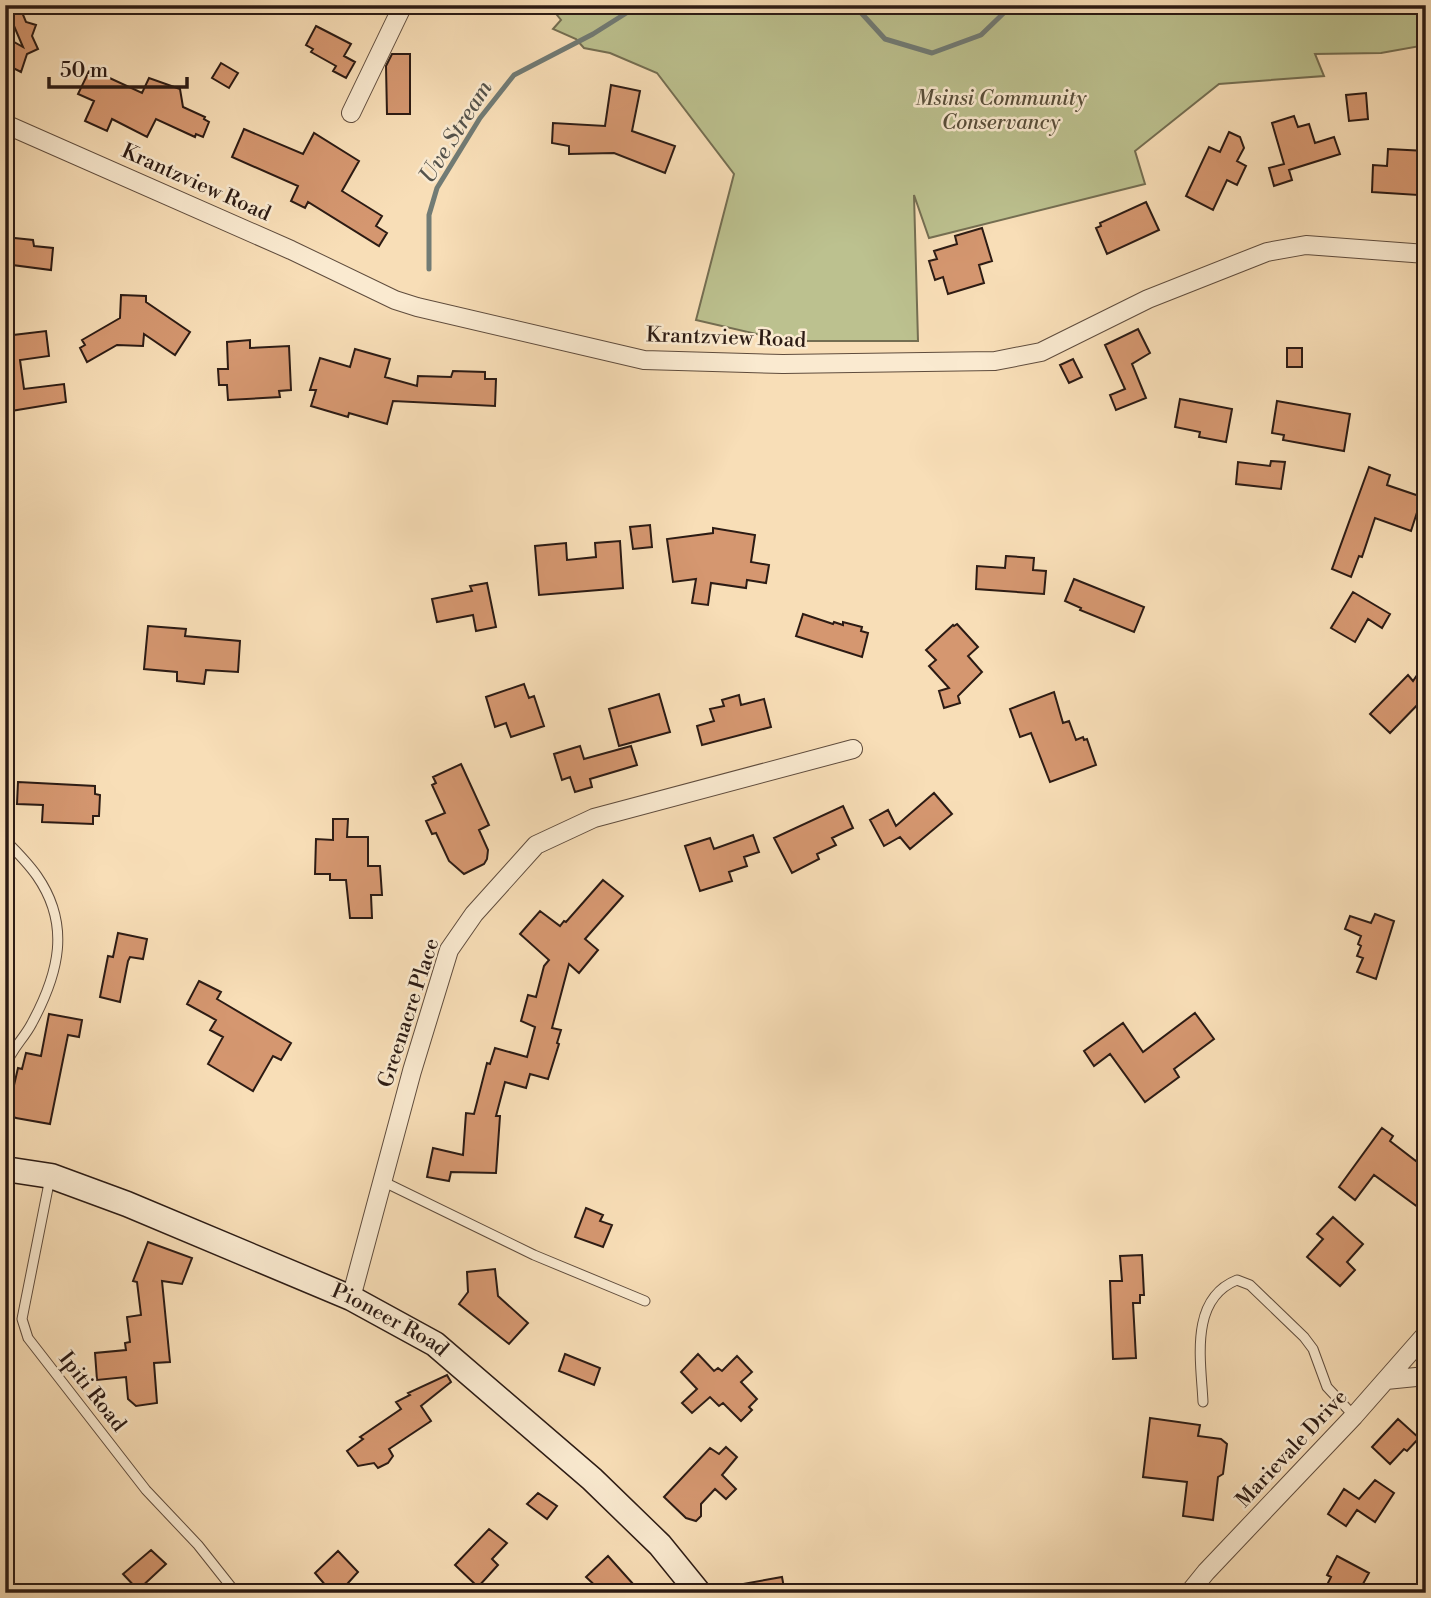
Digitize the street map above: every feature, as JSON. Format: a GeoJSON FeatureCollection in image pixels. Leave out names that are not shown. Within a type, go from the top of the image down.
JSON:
{"type":"FeatureCollection","features":[{"type":"Feature","properties":{"kind":"main road","name":"Pioneer Road"},"geometry":{"type":"LineString","coordinates":[[5,1169],[51,1176],[139,1209],[351,1298],[435,1344],[592,1479],[660,1545],[699,1593]]}},
{"type":"Feature","properties":{"kind":"street"},"geometry":{"type":"LineString","coordinates":[[351,113],[403,5]]}},
{"type":"Feature","properties":{"kind":"street","name":"Krantzview Road"},"geometry":{"type":"LineString","coordinates":[[5,124],[291,250],[395,300],[644,360],[669,363],[995,361],[1041,352],[1148,299],[1277,249],[1306,245],[1426,254]]}},
{"type":"Feature","properties":{"kind":"street","name":"Greenacre Place"},"geometry":{"type":"LineString","coordinates":[[351,1298],[412,1071],[449,950],[474,914],[536,845],[594,818],[853,749]]}},
{"type":"Feature","properties":{"kind":"street","name":"Marievale Drive"},"geometry":{"type":"LineString","coordinates":[[1189,1593],[1386,1380],[1418,1356],[1426,1334]]}},
{"type":"Feature","properties":{"kind":"street"},"geometry":{"type":"LineString","coordinates":[[1386,1380],[1426,1376]]}},
{"type":"Feature","properties":{"kind":"lane"},"geometry":{"type":"LineString","coordinates":[[5,840],[36,874],[47,891],[53,906],[60,943],[58,957],[40,1008],[27,1032],[13,1049],[5,1068]]}},
{"type":"Feature","properties":{"kind":"lane","name":"Ipiti Road"},"geometry":{"type":"LineString","coordinates":[[51,1176],[22,1319],[28,1338],[146,1490],[198,1545],[236,1593]]}},
{"type":"Feature","properties":{"kind":"lane"},"geometry":{"type":"LineString","coordinates":[[382,1181],[534,1255],[645,1301]]}},
{"type":"Feature","properties":{"kind":"lane"},"geometry":{"type":"LineString","coordinates":[[1203,1402],[1200,1332],[1216,1294],[1225,1285],[1237,1280],[1250,1285],[1304,1337],[1313,1349],[1327,1387],[1354,1416]]}},
{"type":"Feature","properties":{"kind":"green space","name":"Msinsi Community Conservancy"},"geometry":{"type":"Polygon","coordinates":[[[549,5],[1426,5],[1426,45],[1381,53],[1315,54],[1324,76],[1219,84],[1135,151],[1145,184],[929,238],[914,195],[918,341],[787,341],[696,320],[734,174],[657,73],[610,53],[584,48],[576,39],[553,29],[561,20],[549,5]]]}},
{"type":"Feature","properties":{"kind":"building"},"geometry":{"type":"Polygon","coordinates":[[[5,5],[19,5],[26,22],[36,25],[32,36],[38,49],[27,54],[21,72],[5,64],[5,37],[23,47],[5,5]]]}},
{"type":"Feature","properties":{"kind":"building"},"geometry":{"type":"Polygon","coordinates":[[[316,26],[351,44],[344,56],[355,62],[346,78],[333,71],[336,66],[311,52],[313,49],[306,45],[316,26]]]}},
{"type":"Feature","properties":{"kind":"building"},"geometry":{"type":"Polygon","coordinates":[[[392,54],[410,54],[410,114],[387,114],[386,66],[392,54]]]}},
{"type":"Feature","properties":{"kind":"building"},"geometry":{"type":"Polygon","coordinates":[[[221,63],[238,73],[229,88],[212,78],[221,63]]]}},
{"type":"Feature","properties":{"kind":"building"},"geometry":{"type":"Polygon","coordinates":[[[90,69],[142,93],[149,78],[180,89],[183,107],[205,117],[209,122],[203,137],[196,134],[195,137],[156,119],[147,137],[112,119],[107,131],[85,121],[94,101],[78,94],[90,69]]]}},
{"type":"Feature","properties":{"kind":"building"},"geometry":{"type":"Polygon","coordinates":[[[611,85],[640,91],[632,131],[675,146],[665,173],[614,153],[569,154],[569,146],[552,143],[553,123],[605,126],[611,85]]]}},
{"type":"Feature","properties":{"kind":"building"},"geometry":{"type":"Polygon","coordinates":[[[1366,93],[1368,119],[1349,121],[1346,95],[1366,93]]]}},
{"type":"Feature","properties":{"kind":"building"},"geometry":{"type":"Polygon","coordinates":[[[1294,116],[1298,127],[1309,124],[1315,143],[1334,137],[1340,154],[1289,170],[1292,180],[1274,186],[1269,168],[1284,164],[1272,123],[1294,116]]]}},
{"type":"Feature","properties":{"kind":"building"},"geometry":{"type":"Polygon","coordinates":[[[244,129],[303,154],[314,133],[359,161],[342,191],[382,216],[376,226],[387,233],[379,246],[308,202],[305,208],[291,201],[298,186],[232,157],[244,129]]]}},
{"type":"Feature","properties":{"kind":"building"},"geometry":{"type":"Polygon","coordinates":[[[1229,132],[1240,137],[1244,148],[1237,161],[1246,166],[1237,185],[1227,180],[1213,210],[1186,196],[1209,147],[1220,152],[1229,132]]]}},
{"type":"Feature","properties":{"kind":"building"},"geometry":{"type":"Polygon","coordinates":[[[1388,149],[1426,151],[1426,170],[1419,169],[1418,195],[1372,192],[1373,165],[1387,166],[1388,149]]]}},
{"type":"Feature","properties":{"kind":"building"},"geometry":{"type":"Polygon","coordinates":[[[1146,202],[1159,230],[1107,254],[1096,228],[1101,226],[1100,223],[1146,202]]]}},
{"type":"Feature","properties":{"kind":"building"},"geometry":{"type":"Polygon","coordinates":[[[982,228],[992,261],[979,265],[984,283],[948,294],[943,277],[935,280],[929,261],[937,259],[934,251],[957,244],[955,236],[982,228]]]}},
{"type":"Feature","properties":{"kind":"building"},"geometry":{"type":"Polygon","coordinates":[[[5,237],[33,240],[34,246],[53,248],[51,270],[5,264],[5,237]]]}},
{"type":"Feature","properties":{"kind":"building"},"geometry":{"type":"Polygon","coordinates":[[[121,295],[146,296],[146,302],[190,332],[175,355],[144,334],[143,346],[117,345],[87,362],[80,348],[85,345],[82,340],[120,318],[121,295]]]}},
{"type":"Feature","properties":{"kind":"building"},"geometry":{"type":"Polygon","coordinates":[[[1138,329],[1150,353],[1132,364],[1146,398],[1116,410],[1110,395],[1125,389],[1105,345],[1138,329]]]}},
{"type":"Feature","properties":{"kind":"building"},"geometry":{"type":"Polygon","coordinates":[[[46,331],[49,356],[20,360],[24,389],[64,384],[66,402],[5,412],[5,336],[46,331]]]}},
{"type":"Feature","properties":{"kind":"building"},"geometry":{"type":"Polygon","coordinates":[[[250,340],[250,348],[289,346],[291,390],[279,391],[280,397],[228,400],[227,385],[219,385],[218,369],[228,369],[227,342],[250,340]]]}},
{"type":"Feature","properties":{"kind":"building"},"geometry":{"type":"Polygon","coordinates":[[[1287,348],[1302,348],[1302,367],[1287,367],[1287,348]]]}},
{"type":"Feature","properties":{"kind":"building"},"geometry":{"type":"Polygon","coordinates":[[[355,349],[390,359],[385,377],[417,386],[418,376],[451,377],[453,371],[485,372],[485,379],[496,379],[495,406],[393,401],[387,424],[349,413],[348,417],[311,406],[316,390],[310,390],[320,358],[350,367],[355,349]]]}},
{"type":"Feature","properties":{"kind":"building"},"geometry":{"type":"Polygon","coordinates":[[[1073,359],[1082,377],[1069,383],[1060,365],[1073,359]]]}},
{"type":"Feature","properties":{"kind":"building"},"geometry":{"type":"Polygon","coordinates":[[[1180,399],[1232,409],[1226,442],[1199,437],[1200,432],[1175,427],[1180,399]]]}},
{"type":"Feature","properties":{"kind":"building"},"geometry":{"type":"Polygon","coordinates":[[[1277,401],[1350,414],[1344,451],[1283,440],[1284,435],[1272,433],[1277,401]]]}},
{"type":"Feature","properties":{"kind":"building"},"geometry":{"type":"Polygon","coordinates":[[[1271,461],[1285,462],[1281,489],[1236,484],[1238,462],[1270,466],[1271,461]]]}},
{"type":"Feature","properties":{"kind":"building"},"geometry":{"type":"Polygon","coordinates":[[[1369,467],[1390,475],[1387,485],[1422,497],[1411,531],[1375,518],[1362,557],[1359,556],[1351,577],[1332,569],[1369,467]]]}},
{"type":"Feature","properties":{"kind":"building"},"geometry":{"type":"Polygon","coordinates":[[[650,525],[652,547],[633,549],[630,527],[650,525]]]}},
{"type":"Feature","properties":{"kind":"building"},"geometry":{"type":"Polygon","coordinates":[[[713,528],[755,535],[751,562],[769,565],[766,583],[747,580],[746,588],[711,583],[708,605],[692,603],[696,579],[673,582],[667,539],[713,533],[713,528]]]}},
{"type":"Feature","properties":{"kind":"building"},"geometry":{"type":"Polygon","coordinates":[[[620,541],[623,588],[539,595],[535,546],[566,543],[567,560],[596,557],[595,543],[620,541]]]}},
{"type":"Feature","properties":{"kind":"building"},"geometry":{"type":"Polygon","coordinates":[[[1006,556],[1034,558],[1033,570],[1046,571],[1044,594],[976,589],[977,566],[1005,568],[1006,556]]]}},
{"type":"Feature","properties":{"kind":"building"},"geometry":{"type":"Polygon","coordinates":[[[1074,579],[1144,607],[1134,632],[1065,601],[1074,579]]]}},
{"type":"Feature","properties":{"kind":"building"},"geometry":{"type":"Polygon","coordinates":[[[487,583],[496,627],[476,631],[473,615],[437,622],[432,599],[472,591],[470,586],[487,583]]]}},
{"type":"Feature","properties":{"kind":"building"},"geometry":{"type":"Polygon","coordinates":[[[1353,592],[1390,614],[1382,628],[1368,619],[1355,642],[1331,628],[1353,592]]]}},
{"type":"Feature","properties":{"kind":"building"},"geometry":{"type":"Polygon","coordinates":[[[803,614],[833,624],[843,625],[843,622],[862,627],[861,631],[868,633],[862,657],[796,636],[803,614]]]}},
{"type":"Feature","properties":{"kind":"building"},"geometry":{"type":"Polygon","coordinates":[[[957,624],[978,647],[968,656],[982,672],[958,696],[960,703],[944,708],[939,691],[949,688],[929,666],[936,660],[926,650],[957,624]]]}},
{"type":"Feature","properties":{"kind":"building"},"geometry":{"type":"Polygon","coordinates":[[[148,626],[186,629],[185,636],[240,641],[238,672],[206,670],[204,684],[177,681],[177,672],[144,669],[148,626]]]}},
{"type":"Feature","properties":{"kind":"building"},"geometry":{"type":"Polygon","coordinates":[[[1426,662],[1426,696],[1390,733],[1370,714],[1408,675],[1413,681],[1426,662]]]}},
{"type":"Feature","properties":{"kind":"building"},"geometry":{"type":"Polygon","coordinates":[[[524,684],[529,698],[534,696],[544,726],[511,737],[506,723],[495,727],[486,697],[524,684]]]}},
{"type":"Feature","properties":{"kind":"building"},"geometry":{"type":"Polygon","coordinates":[[[1054,692],[1063,723],[1069,721],[1076,740],[1083,737],[1084,740],[1087,739],[1096,765],[1050,782],[1031,733],[1020,737],[1010,709],[1054,692]]]}},
{"type":"Feature","properties":{"kind":"building"},"geometry":{"type":"Polygon","coordinates":[[[659,694],[670,732],[619,746],[609,709],[659,694]]]}},
{"type":"Feature","properties":{"kind":"building"},"geometry":{"type":"Polygon","coordinates":[[[739,695],[741,705],[764,699],[771,727],[702,745],[697,726],[714,721],[710,709],[724,706],[722,700],[739,695]]]}},
{"type":"Feature","properties":{"kind":"building"},"geometry":{"type":"Polygon","coordinates":[[[580,746],[584,759],[631,746],[637,765],[590,779],[592,787],[575,792],[570,777],[562,780],[554,754],[580,746]]]}},
{"type":"Feature","properties":{"kind":"building"},"geometry":{"type":"Polygon","coordinates":[[[461,764],[489,825],[479,830],[488,850],[487,859],[484,864],[464,874],[449,861],[436,833],[432,834],[426,821],[445,813],[432,785],[436,783],[433,777],[461,764]]]}},
{"type":"Feature","properties":{"kind":"building"},"geometry":{"type":"Polygon","coordinates":[[[18,782],[95,786],[95,794],[100,795],[99,816],[93,816],[93,824],[42,822],[43,805],[17,804],[18,782]]]}},
{"type":"Feature","properties":{"kind":"building"},"geometry":{"type":"Polygon","coordinates":[[[934,793],[952,814],[910,849],[900,837],[884,846],[870,820],[888,810],[896,826],[934,793]]]}},
{"type":"Feature","properties":{"kind":"building"},"geometry":{"type":"Polygon","coordinates":[[[843,806],[853,828],[832,838],[836,845],[817,854],[819,859],[792,873],[774,838],[843,806]]]}},
{"type":"Feature","properties":{"kind":"building"},"geometry":{"type":"Polygon","coordinates":[[[333,819],[348,819],[347,837],[368,837],[368,866],[380,866],[382,895],[371,895],[372,918],[350,918],[346,880],[330,880],[330,874],[315,874],[316,839],[333,840],[333,819]]]}},
{"type":"Feature","properties":{"kind":"building"},"geometry":{"type":"Polygon","coordinates":[[[753,835],[759,852],[744,857],[747,866],[729,872],[732,881],[700,891],[685,846],[710,838],[714,849],[753,835]]]}},
{"type":"Feature","properties":{"kind":"building"},"geometry":{"type":"Polygon","coordinates":[[[603,880],[623,896],[585,939],[598,950],[579,973],[569,964],[552,1028],[561,1030],[548,1079],[530,1074],[526,1088],[505,1082],[496,1116],[500,1116],[496,1173],[451,1172],[449,1181],[427,1177],[433,1148],[463,1155],[466,1113],[474,1114],[487,1063],[490,1064],[495,1048],[527,1057],[535,1027],[521,1021],[528,995],[536,997],[544,966],[549,960],[520,934],[540,911],[560,926],[603,880]]]}},
{"type":"Feature","properties":{"kind":"building"},"geometry":{"type":"Polygon","coordinates":[[[1375,914],[1394,921],[1376,979],[1357,972],[1363,958],[1357,956],[1361,936],[1345,929],[1350,916],[1371,923],[1375,914]]]}},
{"type":"Feature","properties":{"kind":"building"},"geometry":{"type":"Polygon","coordinates":[[[118,933],[147,939],[143,959],[130,957],[128,961],[120,1002],[100,997],[108,956],[113,957],[118,933]]]}},
{"type":"Feature","properties":{"kind":"building"},"geometry":{"type":"Polygon","coordinates":[[[199,981],[221,992],[217,999],[291,1043],[281,1060],[273,1056],[253,1091],[208,1064],[223,1037],[210,1030],[216,1020],[187,1004],[199,981]]]}},
{"type":"Feature","properties":{"kind":"building"},"geometry":{"type":"Polygon","coordinates":[[[1195,1013],[1214,1039],[1174,1069],[1179,1077],[1145,1102],[1110,1054],[1094,1066],[1084,1051],[1123,1023],[1143,1052],[1195,1013]]]}},
{"type":"Feature","properties":{"kind":"building"},"geometry":{"type":"Polygon","coordinates":[[[49,1014],[82,1020],[79,1037],[68,1035],[50,1124],[16,1118],[8,1111],[18,1068],[22,1069],[26,1053],[41,1056],[49,1014]]]}},
{"type":"Feature","properties":{"kind":"building"},"geometry":{"type":"Polygon","coordinates":[[[1382,1128],[1393,1136],[1390,1141],[1416,1161],[1426,1148],[1426,1213],[1374,1175],[1355,1200],[1339,1187],[1382,1128]]]}},
{"type":"Feature","properties":{"kind":"building"},"geometry":{"type":"Polygon","coordinates":[[[586,1208],[603,1215],[600,1221],[612,1225],[603,1247],[575,1237],[586,1208]]]}},
{"type":"Feature","properties":{"kind":"building"},"geometry":{"type":"Polygon","coordinates":[[[1333,1217],[1363,1244],[1347,1262],[1355,1270],[1340,1286],[1307,1257],[1323,1239],[1317,1234],[1333,1217]]]}},
{"type":"Feature","properties":{"kind":"building"},"geometry":{"type":"Polygon","coordinates":[[[148,1242],[192,1258],[182,1284],[162,1281],[170,1362],[154,1363],[157,1403],[136,1406],[128,1399],[126,1377],[97,1380],[95,1353],[126,1350],[125,1343],[130,1342],[127,1317],[141,1315],[137,1282],[133,1281],[148,1242]]]}},
{"type":"Feature","properties":{"kind":"building"},"geometry":{"type":"Polygon","coordinates":[[[1142,1255],[1144,1295],[1140,1295],[1140,1303],[1133,1303],[1136,1358],[1113,1359],[1110,1281],[1122,1281],[1120,1256],[1142,1255]]]}},
{"type":"Feature","properties":{"kind":"building"},"geometry":{"type":"Polygon","coordinates":[[[495,1269],[498,1296],[528,1323],[509,1344],[459,1304],[468,1292],[467,1272],[495,1269]]]}},
{"type":"Feature","properties":{"kind":"building"},"geometry":{"type":"Polygon","coordinates":[[[565,1354],[600,1368],[594,1385],[559,1371],[565,1354]]]}},
{"type":"Feature","properties":{"kind":"building"},"geometry":{"type":"Polygon","coordinates":[[[698,1354],[714,1371],[718,1368],[722,1371],[737,1356],[752,1372],[741,1382],[757,1399],[749,1407],[752,1410],[741,1421],[723,1403],[719,1406],[710,1397],[692,1413],[682,1403],[697,1389],[681,1372],[698,1354]]]}},
{"type":"Feature","properties":{"kind":"building"},"geometry":{"type":"Polygon","coordinates":[[[447,1375],[451,1382],[421,1406],[431,1421],[389,1449],[393,1456],[388,1463],[378,1468],[374,1463],[358,1466],[347,1451],[363,1439],[360,1437],[401,1409],[396,1402],[410,1395],[408,1393],[447,1375]]]}},
{"type":"Feature","properties":{"kind":"building"},"geometry":{"type":"Polygon","coordinates":[[[1150,1418],[1200,1425],[1198,1436],[1221,1439],[1227,1444],[1223,1474],[1218,1477],[1213,1520],[1183,1516],[1187,1482],[1143,1477],[1150,1418]]]}},
{"type":"Feature","properties":{"kind":"building"},"geometry":{"type":"Polygon","coordinates":[[[1398,1419],[1419,1438],[1390,1464],[1372,1447],[1398,1419]]]}},
{"type":"Feature","properties":{"kind":"building"},"geometry":{"type":"Polygon","coordinates":[[[726,1447],[737,1457],[722,1475],[736,1489],[726,1499],[715,1489],[701,1504],[701,1516],[696,1521],[686,1518],[664,1497],[710,1448],[719,1454],[726,1447]]]}},
{"type":"Feature","properties":{"kind":"building"},"geometry":{"type":"Polygon","coordinates":[[[1375,1480],[1394,1493],[1375,1522],[1357,1510],[1346,1526],[1328,1514],[1344,1489],[1359,1499],[1375,1480]]]}},
{"type":"Feature","properties":{"kind":"building"},"geometry":{"type":"Polygon","coordinates":[[[538,1493],[557,1506],[547,1519],[527,1504],[538,1493]]]}},
{"type":"Feature","properties":{"kind":"building"},"geometry":{"type":"Polygon","coordinates":[[[489,1529],[507,1543],[492,1559],[498,1565],[478,1587],[455,1565],[489,1529]]]}},
{"type":"Feature","properties":{"kind":"building"},"geometry":{"type":"Polygon","coordinates":[[[151,1550],[166,1564],[138,1590],[123,1574],[151,1550]]]}},
{"type":"Feature","properties":{"kind":"building"},"geometry":{"type":"Polygon","coordinates":[[[338,1551],[358,1572],[348,1583],[357,1593],[332,1593],[315,1573],[338,1551]]]}},
{"type":"Feature","properties":{"kind":"building"},"geometry":{"type":"Polygon","coordinates":[[[608,1556],[634,1585],[626,1593],[603,1593],[586,1577],[608,1556]]]}},
{"type":"Feature","properties":{"kind":"building"},"geometry":{"type":"Polygon","coordinates":[[[1337,1556],[1369,1573],[1358,1593],[1323,1593],[1331,1577],[1327,1575],[1337,1556]]]}},
{"type":"Feature","properties":{"kind":"building"},"geometry":{"type":"Polygon","coordinates":[[[782,1577],[785,1593],[737,1593],[737,1585],[782,1577]]]}},
{"type":"Feature","properties":{"kind":"waterway","name":"Uve Stream"},"geometry":{"type":"LineString","coordinates":[[429,269],[429,215],[437,188],[480,118],[514,75],[593,34],[639,5]]}},
{"type":"Feature","properties":{"kind":"waterway","name":"Uve Stream"},"geometry":{"type":"LineString","coordinates":[[854,5],[885,39],[932,53],[981,35],[1012,5]]}}]}
